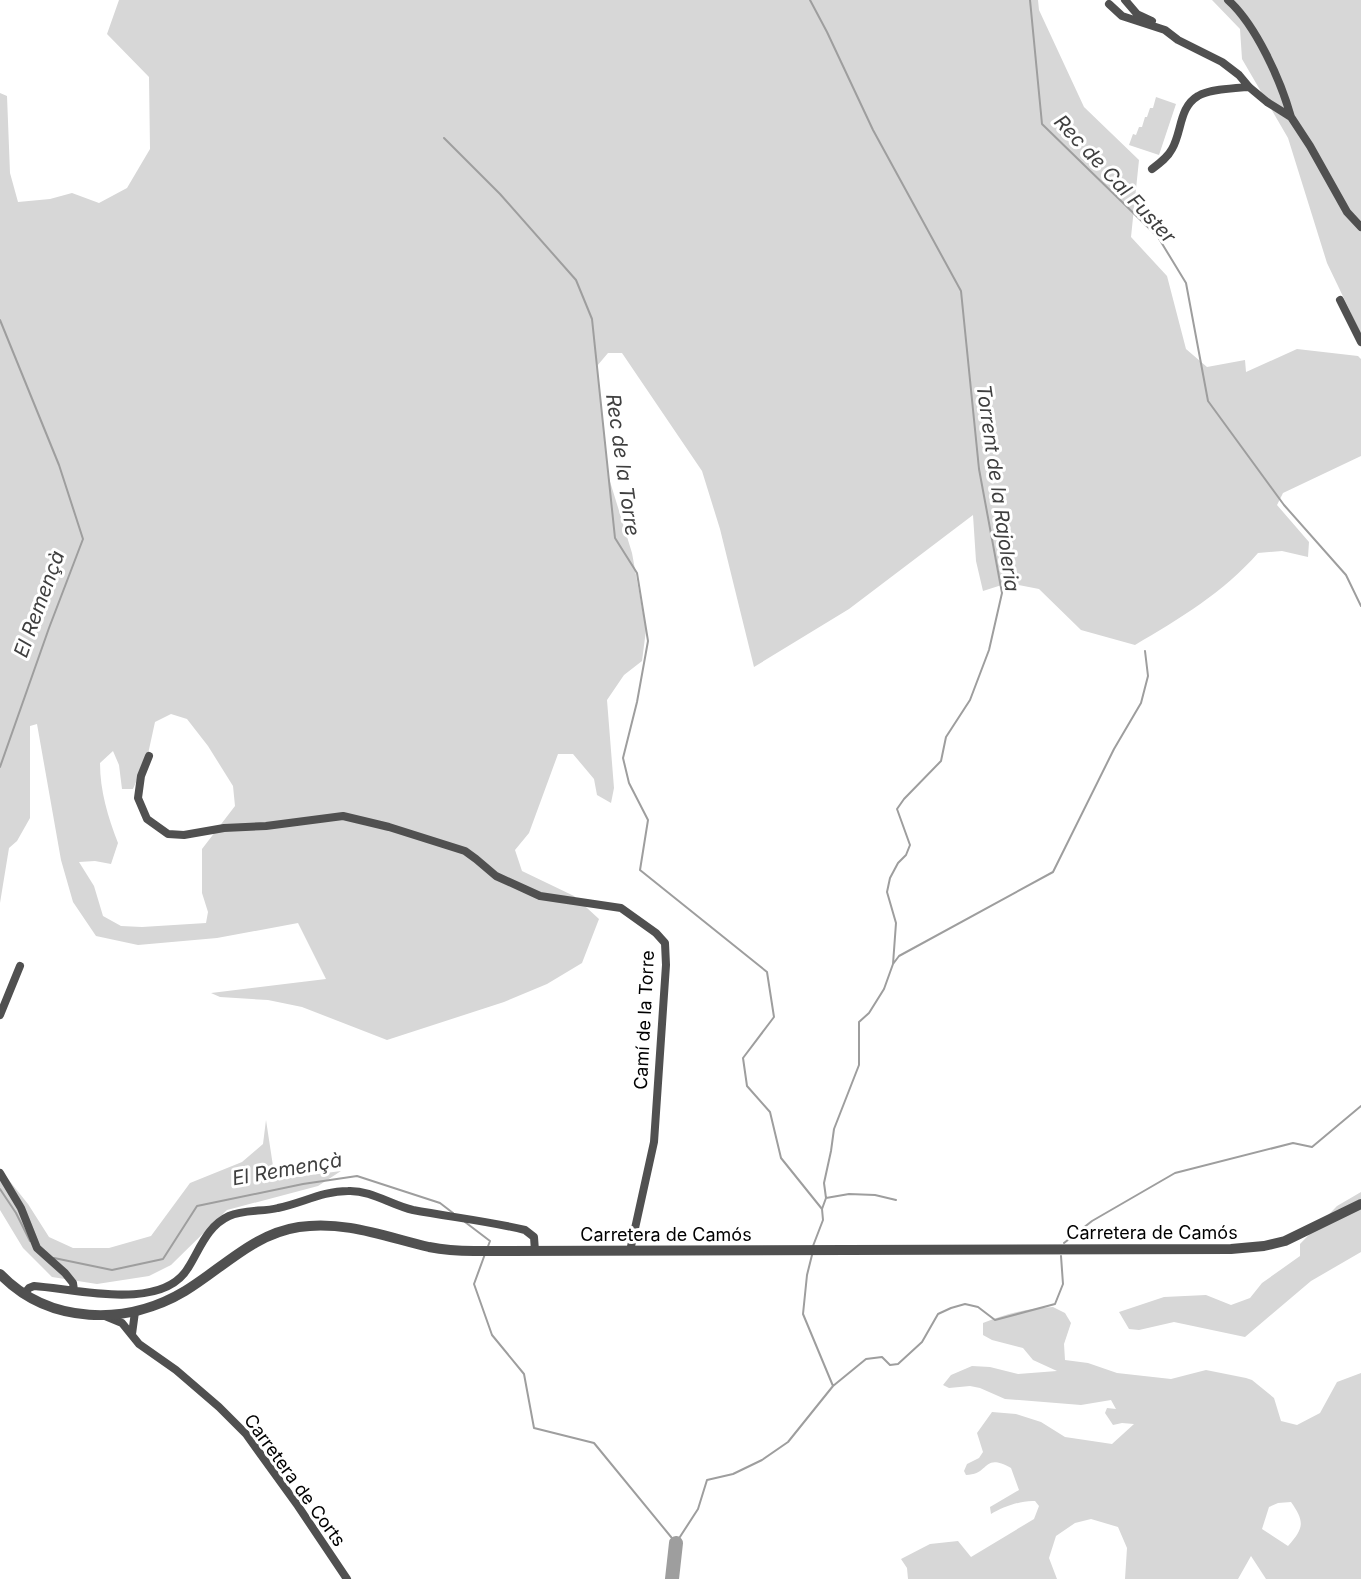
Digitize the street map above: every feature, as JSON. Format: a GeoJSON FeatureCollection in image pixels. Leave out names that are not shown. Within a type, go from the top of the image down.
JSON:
{"type":"FeatureCollection","features":[{"type":"Feature","properties":{"kind":"street"},"geometry":{"type":"LineString","coordinates":[[1125,0],[1137,14],[1178,40],[1222,62],[1239,75],[1249,87],[1291,117]]}},
{"type":"Feature","properties":{"kind":"street"},"geometry":{"type":"LineString","coordinates":[[1228,0],[1239,10],[1255,33],[1291,117],[1347,212],[1361,227]]}},
{"type":"Feature","properties":{"kind":"street"},"geometry":{"type":"LineString","coordinates":[[1109,4],[1122,16],[1165,30]]}},
{"type":"Feature","properties":{"kind":"street"},"geometry":{"type":"LineString","coordinates":[[1152,169],[1165,159],[1173,148],[1185,109],[1197,96],[1249,87]]}},
{"type":"Feature","properties":{"kind":"street"},"geometry":{"type":"LineString","coordinates":[[1340,300],[1361,342]]}},
{"type":"Feature","properties":{"kind":"street","name":"Camí de la Torre"},"geometry":{"type":"LineString","coordinates":[[149,756],[141,776],[138,798],[147,819],[168,834],[184,835],[224,828],[266,826],[343,816],[389,827],[465,851],[495,876],[540,896],[621,908],[656,933],[665,943],[666,965],[654,1142],[630,1251]]}},
{"type":"Feature","properties":{"kind":"street"},"geometry":{"type":"LineString","coordinates":[[0,1016],[20,966]]}},
{"type":"Feature","properties":{"kind":"street"},"geometry":{"type":"LineString","coordinates":[[0,1173],[21,1208],[37,1248],[65,1273],[73,1283],[74,1290]]}},
{"type":"Feature","properties":{"kind":"street"},"geometry":{"type":"LineString","coordinates":[[24,1294],[29,1287],[34,1286],[135,1294],[167,1288],[183,1276],[205,1237],[220,1221],[230,1215],[279,1208],[328,1193],[356,1191],[406,1208],[525,1230],[534,1237],[530,1251]]}},
{"type":"Feature","properties":{"kind":"street","name":"Carretera de Camós"},"geometry":{"type":"LineString","coordinates":[[0,1274],[24,1294],[39,1302],[80,1315],[105,1316],[131,1313],[162,1303],[185,1291],[255,1242],[296,1227],[316,1225],[344,1226],[432,1247],[474,1251],[1248,1248],[1285,1241],[1361,1204]]}},
{"type":"Feature","properties":{"kind":"street"},"geometry":{"type":"LineString","coordinates":[[39,1302],[41,1291],[48,1287]]}},
{"type":"Feature","properties":{"kind":"street"},"geometry":{"type":"LineString","coordinates":[[125,1326],[131,1313]]}},
{"type":"Feature","properties":{"kind":"street"},"geometry":{"type":"LineString","coordinates":[[131,1313],[132,1334]]}},
{"type":"Feature","properties":{"kind":"street","name":"Carretera de Corts"},"geometry":{"type":"LineString","coordinates":[[105,1316],[125,1326],[139,1344],[176,1370],[246,1434],[347,1579]]}},
{"type":"Feature","properties":{"kind":"shaded area"},"geometry":{"type":"Polygon","coordinates":[[[119,0],[1038,0],[1039,10],[1084,107],[1139,160],[1131,237],[1167,276],[1186,349],[1207,367],[1245,360],[1246,372],[1297,349],[1358,356],[1361,359],[1361,456],[1283,493],[1277,505],[1309,542],[1308,557],[1282,551],[1258,553],[1216,592],[1135,645],[1081,630],[1039,589],[1008,583],[983,591],[976,561],[973,515],[849,609],[754,667],[720,529],[702,471],[622,353],[608,353],[597,366],[608,475],[632,553],[646,630],[642,661],[624,675],[607,700],[614,788],[611,803],[597,795],[594,779],[573,754],[558,754],[529,833],[515,850],[522,871],[574,896],[599,919],[582,963],[547,984],[504,1002],[387,1040],[302,1007],[268,1000],[220,997],[211,993],[326,979],[298,923],[217,938],[138,945],[96,936],[73,902],[61,860],[37,724],[30,726],[30,818],[17,841],[9,848],[0,903],[0,93],[7,96],[10,173],[18,202],[50,199],[72,193],[99,203],[127,188],[150,149],[149,77],[107,34],[119,0]],[[171,714],[155,722],[148,754],[133,789],[122,789],[119,765],[113,751],[100,763],[105,804],[118,843],[111,864],[95,861],[79,862],[94,886],[103,916],[121,926],[206,923],[208,912],[202,893],[202,849],[235,806],[233,786],[208,746],[187,719],[171,714]]]}},
{"type":"Feature","properties":{"kind":"shaded area"},"geometry":{"type":"Polygon","coordinates":[[[1212,0],[1361,0],[1361,334],[1327,263],[1288,138],[1242,59],[1240,29],[1212,0]]]}},
{"type":"Feature","properties":{"kind":"shaded area"},"geometry":{"type":"Polygon","coordinates":[[[1156,97],[1176,104],[1159,155],[1129,145],[1133,134],[1136,135],[1150,108],[1153,108],[1156,97]]]}},
{"type":"Feature","properties":{"kind":"shaded area"},"geometry":{"type":"Polygon","coordinates":[[[266,1120],[273,1166],[288,1178],[341,1171],[318,1186],[227,1210],[171,1265],[149,1276],[97,1284],[52,1277],[23,1248],[0,1210],[0,1169],[28,1204],[49,1237],[73,1248],[109,1248],[151,1236],[190,1183],[242,1162],[263,1144],[266,1120]]]}},
{"type":"Feature","properties":{"kind":"shaded area"},"geometry":{"type":"Polygon","coordinates":[[[1361,1192],[1361,1252],[1311,1281],[1245,1337],[1174,1322],[1139,1330],[1129,1329],[1119,1312],[1164,1297],[1206,1295],[1231,1305],[1250,1298],[1262,1283],[1300,1256],[1300,1244],[1337,1206],[1361,1192]]]}},
{"type":"Feature","properties":{"kind":"shaded area"},"geometry":{"type":"Polygon","coordinates":[[[1053,1307],[1065,1313],[1071,1323],[1064,1344],[1065,1360],[1088,1363],[1117,1373],[1171,1379],[1206,1370],[1246,1378],[1252,1380],[1274,1398],[1281,1421],[1297,1425],[1320,1413],[1337,1382],[1361,1373],[1361,1579],[1266,1579],[1251,1556],[1238,1579],[1125,1579],[1127,1548],[1118,1527],[1091,1519],[1075,1523],[1056,1536],[1049,1558],[1057,1579],[908,1579],[907,1568],[901,1559],[930,1544],[958,1541],[971,1557],[1034,1519],[1039,1506],[1035,1501],[1012,1504],[991,1514],[990,1507],[1019,1490],[1011,1468],[995,1462],[974,1474],[966,1475],[964,1471],[967,1464],[979,1458],[983,1452],[977,1433],[992,1412],[1016,1414],[1041,1422],[1065,1437],[1112,1444],[1134,1424],[1113,1425],[1105,1413],[1107,1408],[1116,1409],[1111,1400],[1081,1405],[1005,1399],[980,1388],[970,1386],[949,1388],[943,1385],[951,1375],[972,1366],[990,1367],[1018,1374],[1057,1371],[1033,1360],[1023,1348],[992,1340],[983,1335],[983,1323],[1017,1312],[1053,1307]],[[1291,1502],[1278,1503],[1269,1507],[1262,1529],[1288,1546],[1301,1525],[1299,1515],[1291,1502]]]}},
{"type":"Feature","properties":{"kind":"waterway","name":"Torrent de la Rajoleria"},"geometry":{"type":"LineString","coordinates":[[810,0],[873,130],[961,291],[979,469],[1002,593],[989,650],[970,700],[946,737],[941,761],[897,809],[910,845],[890,878],[887,892],[896,923],[893,964],[884,989],[869,1013],[859,1022],[859,1065],[834,1129],[824,1183],[826,1198],[822,1209],[823,1220],[813,1246]]}},
{"type":"Feature","properties":{"kind":"waterway","name":"Rec de Cal Fuster"},"geometry":{"type":"LineString","coordinates":[[1030,0],[1042,124],[1158,237],[1186,283],[1208,401],[1284,505],[1346,575],[1361,606]]}},
{"type":"Feature","properties":{"kind":"waterway","name":"Rec de la Torre"},"geometry":{"type":"LineString","coordinates":[[444,138],[500,194],[576,280],[592,319],[615,538],[637,573],[648,641],[637,702],[623,758],[629,783],[648,820],[640,870],[767,972],[774,1017],[743,1058],[747,1086],[770,1112],[781,1158],[822,1209]]}},
{"type":"Feature","properties":{"kind":"waterway","name":"El Remençà"},"geometry":{"type":"LineString","coordinates":[[0,320],[59,465],[83,539],[0,767]]}},
{"type":"Feature","properties":{"kind":"waterway"},"geometry":{"type":"LineString","coordinates":[[893,964],[899,956],[1053,872],[1114,749],[1141,703],[1148,676],[1145,651]]}},
{"type":"Feature","properties":{"kind":"waterway","name":"Rec de Cal Fuster"},"geometry":{"type":"LineString","coordinates":[[1064,1243],[1092,1221],[1175,1173],[1293,1143],[1312,1147],[1361,1106]]}},
{"type":"Feature","properties":{"kind":"waterway","name":"El Remençà"},"geometry":{"type":"LineString","coordinates":[[54,1258],[112,1270],[163,1259],[197,1206],[303,1184],[357,1176],[440,1203],[453,1213]]}},
{"type":"Feature","properties":{"kind":"waterway","name":"El Remençà"},"geometry":{"type":"LineString","coordinates":[[0,1189],[16,1213],[30,1241]]}},
{"type":"Feature","properties":{"kind":"waterway"},"geometry":{"type":"LineString","coordinates":[[826,1198],[849,1194],[875,1195],[896,1200]]}},
{"type":"Feature","properties":{"kind":"waterway","name":"El Remençà"},"geometry":{"type":"LineString","coordinates":[[465,1222],[490,1241],[487,1249]]}},
{"type":"Feature","properties":{"kind":"waterway","name":"Rec de Cal Fuster"},"geometry":{"type":"LineString","coordinates":[[485,1254],[474,1284],[492,1335],[524,1374],[534,1428],[594,1443],[676,1543],[698,1509],[707,1480],[733,1474],[762,1460],[788,1442],[833,1386],[866,1359],[882,1357],[890,1365],[898,1364],[922,1342],[938,1314],[951,1308],[965,1304],[978,1307],[995,1320],[1055,1304],[1063,1284],[1061,1256]]}},
{"type":"Feature","properties":{"kind":"waterway","name":"Torrent de la Rajoleria"},"geometry":{"type":"LineString","coordinates":[[812,1255],[807,1275],[803,1314],[833,1386]]}},
{"type":"Feature","properties":{"kind":"waterway","name":"El Remençà"},"geometry":{"type":"LineString","coordinates":[[672,1579],[676,1543]]}}]}
